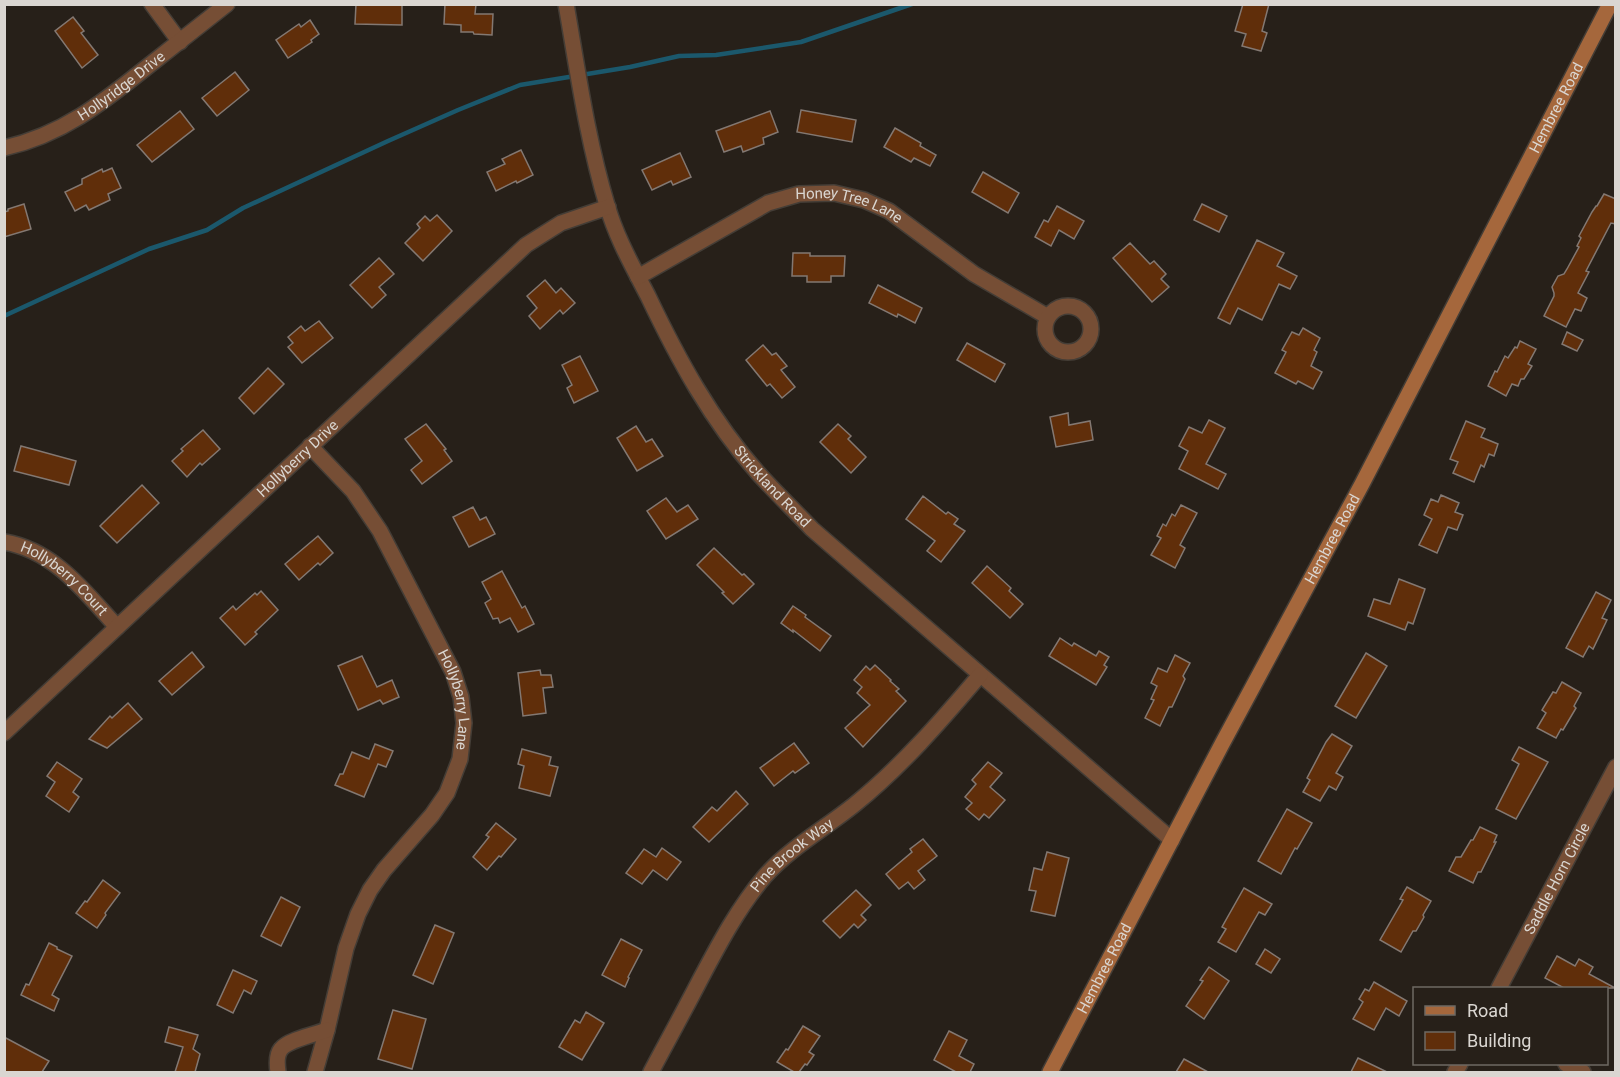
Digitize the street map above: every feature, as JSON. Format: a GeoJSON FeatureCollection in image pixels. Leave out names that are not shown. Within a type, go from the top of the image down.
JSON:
{"type":"FeatureCollection","features":[{"type":"Feature","properties":{"kind":"street"},"geometry":{"type":"LineString","coordinates":[[152,4],[180,42]]}},
{"type":"Feature","properties":{"kind":"street","name":"Hollyridge Drive"},"geometry":{"type":"LineString","coordinates":[[4,148],[71,123],[98,106],[227,4]]}},
{"type":"Feature","properties":{"kind":"street","name":"Strickland Road"},"geometry":{"type":"LineString","coordinates":[[566,4],[592,150],[608,207],[620,239],[673,348],[724,431],[757,473],[812,529],[1172,840]]}},
{"type":"Feature","properties":{"kind":"street","name":"Hembree Road"},"geometry":{"type":"LineString","coordinates":[[1050,1072],[1362,484],[1610,4]]}},
{"type":"Feature","properties":{"kind":"street","name":"Honey Tree Lane"},"geometry":{"type":"LineString","coordinates":[[638,278],[768,203],[799,194],[834,193],[864,200],[889,211],[974,274],[1048,317]]}},
{"type":"Feature","properties":{"kind":"street","name":"Hollyberry Drive"},"geometry":{"type":"LineString","coordinates":[[4,733],[526,245],[561,223],[608,207]]}},
{"type":"Feature","properties":{"kind":"street","name":"Hollyberry Lane"},"geometry":{"type":"LineString","coordinates":[[310,446],[353,491],[380,531],[453,672],[461,697],[464,723],[460,759],[447,793],[432,815],[384,870],[358,914],[346,948],[315,1072]]}},
{"type":"Feature","properties":{"kind":"street","name":"Hollyberry Court"},"geometry":{"type":"LineString","coordinates":[[4,542],[28,549],[56,565],[72,578],[117,627]]}},
{"type":"Feature","properties":{"kind":"street","name":"Pine Brook Way"},"geometry":{"type":"LineString","coordinates":[[651,1072],[726,930],[767,874],[788,854],[854,805],[897,767],[928,736],[980,675]]}},
{"type":"Feature","properties":{"kind":"street","name":"Saddle Horn Circle"},"geometry":{"type":"LineString","coordinates":[[1500,987],[1616,767]]}},
{"type":"Feature","properties":{"kind":"street"},"geometry":{"type":"LineString","coordinates":[[278,1072],[278,1058],[281,1049],[288,1044],[327,1030]]}},
{"type":"Feature","properties":{"kind":"street"},"geometry":{"type":"LineString","coordinates":[[1568,1065],[1583,1072]]}},
{"type":"Feature","properties":{"kind":"building"},"geometry":{"type":"Polygon","coordinates":[[[356,4],[402,4],[402,25],[355,24],[356,4]]]}},
{"type":"Feature","properties":{"kind":"building"},"geometry":{"type":"Polygon","coordinates":[[[445,4],[476,4],[475,14],[493,14],[492,35],[461,32],[461,25],[444,24],[445,4]]]}},
{"type":"Feature","properties":{"kind":"building"},"geometry":{"type":"Polygon","coordinates":[[[1243,4],[1269,4],[1262,31],[1267,33],[1261,51],[1242,46],[1246,34],[1235,31],[1243,4]]]}},
{"type":"Feature","properties":{"kind":"building"},"geometry":{"type":"Polygon","coordinates":[[[73,17],[84,31],[81,33],[98,55],[82,68],[55,31],[73,17]]]}},
{"type":"Feature","properties":{"kind":"building"},"geometry":{"type":"Polygon","coordinates":[[[310,20],[319,34],[311,40],[312,42],[288,58],[276,40],[299,24],[301,27],[310,20]]]}},
{"type":"Feature","properties":{"kind":"building"},"geometry":{"type":"Polygon","coordinates":[[[235,72],[249,90],[217,116],[202,98],[235,72]]]}},
{"type":"Feature","properties":{"kind":"building"},"geometry":{"type":"Polygon","coordinates":[[[801,110],[856,120],[852,142],[797,132],[801,110]]]}},
{"type":"Feature","properties":{"kind":"building"},"geometry":{"type":"Polygon","coordinates":[[[180,111],[194,129],[152,162],[137,145],[180,111]]]}},
{"type":"Feature","properties":{"kind":"building"},"geometry":{"type":"Polygon","coordinates":[[[770,111],[778,132],[763,138],[764,144],[743,152],[741,146],[724,152],[716,131],[770,111]]]}},
{"type":"Feature","properties":{"kind":"building"},"geometry":{"type":"Polygon","coordinates":[[[895,128],[936,155],[930,166],[914,158],[911,162],[884,147],[895,128]]]}},
{"type":"Feature","properties":{"kind":"building"},"geometry":{"type":"Polygon","coordinates":[[[521,150],[533,175],[496,191],[487,172],[505,164],[502,159],[521,150]]]}},
{"type":"Feature","properties":{"kind":"building"},"geometry":{"type":"Polygon","coordinates":[[[680,153],[691,177],[673,185],[671,181],[652,190],[642,170],[680,153]]]}},
{"type":"Feature","properties":{"kind":"building"},"geometry":{"type":"Polygon","coordinates":[[[112,168],[121,188],[108,194],[110,200],[89,210],[86,205],[75,211],[65,192],[82,184],[82,179],[102,169],[103,172],[112,168]]]}},
{"type":"Feature","properties":{"kind":"building"},"geometry":{"type":"Polygon","coordinates":[[[983,172],[1019,193],[1008,213],[972,192],[983,172]]]}},
{"type":"Feature","properties":{"kind":"building"},"geometry":{"type":"Polygon","coordinates":[[[1604,194],[1616,199],[1616,224],[1611,223],[1586,271],[1589,272],[1578,293],[1587,298],[1581,311],[1575,309],[1566,327],[1544,316],[1554,296],[1552,287],[1558,276],[1564,274],[1567,269],[1579,247],[1577,246],[1581,238],[1579,236],[1604,194]]]}},
{"type":"Feature","properties":{"kind":"building"},"geometry":{"type":"Polygon","coordinates":[[[24,204],[31,229],[4,237],[4,212],[24,204]]]}},
{"type":"Feature","properties":{"kind":"building"},"geometry":{"type":"Polygon","coordinates":[[[1202,204],[1227,216],[1219,232],[1194,220],[1202,204]]]}},
{"type":"Feature","properties":{"kind":"building"},"geometry":{"type":"Polygon","coordinates":[[[1057,206],[1084,221],[1074,239],[1059,230],[1051,246],[1035,237],[1044,220],[1048,222],[1057,206]]]}},
{"type":"Feature","properties":{"kind":"building"},"geometry":{"type":"Polygon","coordinates":[[[437,215],[452,231],[423,261],[405,243],[420,228],[417,224],[425,216],[430,221],[437,215]]]}},
{"type":"Feature","properties":{"kind":"building"},"geometry":{"type":"Polygon","coordinates":[[[1257,240],[1284,253],[1277,266],[1297,276],[1290,289],[1279,284],[1262,320],[1238,308],[1230,324],[1218,318],[1257,240]]]}},
{"type":"Feature","properties":{"kind":"building"},"geometry":{"type":"Polygon","coordinates":[[[1130,243],[1150,264],[1154,261],[1166,274],[1161,279],[1169,287],[1152,302],[1113,258],[1130,243]]]}},
{"type":"Feature","properties":{"kind":"building"},"geometry":{"type":"Polygon","coordinates":[[[793,253],[810,253],[810,256],[845,256],[844,276],[831,276],[831,282],[807,282],[807,276],[792,276],[793,253]]]}},
{"type":"Feature","properties":{"kind":"building"},"geometry":{"type":"Polygon","coordinates":[[[379,258],[394,274],[379,287],[386,295],[372,308],[350,285],[379,258]]]}},
{"type":"Feature","properties":{"kind":"building"},"geometry":{"type":"Polygon","coordinates":[[[545,280],[556,293],[561,288],[575,303],[563,314],[560,310],[540,329],[529,316],[537,308],[527,296],[545,280]]]}},
{"type":"Feature","properties":{"kind":"building"},"geometry":{"type":"Polygon","coordinates":[[[878,285],[922,308],[915,323],[869,303],[878,285]]]}},
{"type":"Feature","properties":{"kind":"building"},"geometry":{"type":"Polygon","coordinates":[[[319,321],[333,338],[302,363],[288,347],[293,343],[288,337],[301,326],[305,331],[319,321]]]}},
{"type":"Feature","properties":{"kind":"building"},"geometry":{"type":"Polygon","coordinates":[[[1303,328],[1320,338],[1314,350],[1317,352],[1311,366],[1322,372],[1313,389],[1298,381],[1296,384],[1275,373],[1286,352],[1282,350],[1292,332],[1299,335],[1303,328]]]}},
{"type":"Feature","properties":{"kind":"building"},"geometry":{"type":"Polygon","coordinates":[[[1567,332],[1583,340],[1577,351],[1562,344],[1567,332]]]}},
{"type":"Feature","properties":{"kind":"building"},"geometry":{"type":"Polygon","coordinates":[[[1520,341],[1536,349],[1528,364],[1532,366],[1518,386],[1512,384],[1506,396],[1488,386],[1505,356],[1508,358],[1520,341]]]}},
{"type":"Feature","properties":{"kind":"building"},"geometry":{"type":"Polygon","coordinates":[[[967,343],[1005,364],[995,382],[957,360],[967,343]]]}},
{"type":"Feature","properties":{"kind":"building"},"geometry":{"type":"Polygon","coordinates":[[[763,345],[772,355],[776,353],[787,366],[781,370],[795,387],[782,398],[770,384],[767,386],[746,360],[763,345]]]}},
{"type":"Feature","properties":{"kind":"building"},"geometry":{"type":"Polygon","coordinates":[[[580,356],[598,391],[574,403],[567,388],[572,385],[562,365],[580,356]]]}},
{"type":"Feature","properties":{"kind":"building"},"geometry":{"type":"Polygon","coordinates":[[[268,368],[284,384],[254,414],[239,398],[268,368]]]}},
{"type":"Feature","properties":{"kind":"building"},"geometry":{"type":"Polygon","coordinates":[[[1068,413],[1069,425],[1090,421],[1093,440],[1056,447],[1050,417],[1068,413]]]}},
{"type":"Feature","properties":{"kind":"building"},"geometry":{"type":"Polygon","coordinates":[[[1209,420],[1225,428],[1206,464],[1226,474],[1218,489],[1179,469],[1188,451],[1179,446],[1189,427],[1202,433],[1209,420]]]}},
{"type":"Feature","properties":{"kind":"building"},"geometry":{"type":"Polygon","coordinates":[[[1466,421],[1485,429],[1481,437],[1498,444],[1494,456],[1489,454],[1484,467],[1481,465],[1474,482],[1453,473],[1458,462],[1450,459],[1466,421]]]}},
{"type":"Feature","properties":{"kind":"building"},"geometry":{"type":"Polygon","coordinates":[[[426,424],[446,449],[444,450],[452,461],[422,484],[411,470],[422,461],[405,439],[426,424]]]}},
{"type":"Feature","properties":{"kind":"building"},"geometry":{"type":"Polygon","coordinates":[[[838,424],[851,436],[848,439],[866,457],[851,473],[820,442],[838,424]]]}},
{"type":"Feature","properties":{"kind":"building"},"geometry":{"type":"Polygon","coordinates":[[[636,426],[646,442],[652,439],[663,456],[637,471],[617,438],[636,426]]]}},
{"type":"Feature","properties":{"kind":"building"},"geometry":{"type":"Polygon","coordinates":[[[203,430],[220,449],[202,465],[200,463],[187,477],[172,461],[183,451],[181,449],[203,430]]]}},
{"type":"Feature","properties":{"kind":"building"},"geometry":{"type":"Polygon","coordinates":[[[21,446],[76,461],[69,485],[14,471],[21,446]]]}},
{"type":"Feature","properties":{"kind":"building"},"geometry":{"type":"Polygon","coordinates":[[[142,485],[159,503],[117,543],[100,526],[142,485]]]}},
{"type":"Feature","properties":{"kind":"building"},"geometry":{"type":"Polygon","coordinates":[[[1441,495],[1459,503],[1455,512],[1463,515],[1457,530],[1448,527],[1437,553],[1419,545],[1432,519],[1424,515],[1431,499],[1438,502],[1441,495]]]}},
{"type":"Feature","properties":{"kind":"building"},"geometry":{"type":"Polygon","coordinates":[[[923,496],[946,514],[948,512],[958,519],[954,524],[965,531],[941,562],[927,551],[935,541],[906,519],[923,496]]]}},
{"type":"Feature","properties":{"kind":"building"},"geometry":{"type":"Polygon","coordinates":[[[666,498],[677,512],[688,505],[698,519],[666,539],[647,511],[666,498]]]}},
{"type":"Feature","properties":{"kind":"building"},"geometry":{"type":"Polygon","coordinates":[[[1181,505],[1197,513],[1180,545],[1185,548],[1175,568],[1151,555],[1161,538],[1157,536],[1163,524],[1166,526],[1172,514],[1175,516],[1181,505]]]}},
{"type":"Feature","properties":{"kind":"building"},"geometry":{"type":"Polygon","coordinates":[[[473,507],[480,520],[486,517],[495,534],[469,547],[453,517],[473,507]]]}},
{"type":"Feature","properties":{"kind":"building"},"geometry":{"type":"Polygon","coordinates":[[[318,536],[333,553],[299,580],[285,564],[318,536]]]}},
{"type":"Feature","properties":{"kind":"building"},"geometry":{"type":"Polygon","coordinates":[[[714,548],[754,584],[733,604],[697,565],[714,548]]]}},
{"type":"Feature","properties":{"kind":"building"},"geometry":{"type":"Polygon","coordinates":[[[987,566],[1011,588],[1009,591],[1023,604],[1010,618],[972,583],[987,566]]]}},
{"type":"Feature","properties":{"kind":"building"},"geometry":{"type":"Polygon","coordinates":[[[502,571],[522,608],[525,606],[534,624],[518,632],[510,618],[500,623],[498,618],[493,619],[485,603],[491,599],[482,582],[502,571]]]}},
{"type":"Feature","properties":{"kind":"building"},"geometry":{"type":"Polygon","coordinates":[[[1399,579],[1425,589],[1413,624],[1408,622],[1405,630],[1368,616],[1374,599],[1390,604],[1399,579]]]}},
{"type":"Feature","properties":{"kind":"building"},"geometry":{"type":"Polygon","coordinates":[[[261,591],[278,610],[245,645],[220,618],[233,606],[236,610],[255,593],[257,595],[261,591]]]}},
{"type":"Feature","properties":{"kind":"building"},"geometry":{"type":"Polygon","coordinates":[[[1596,592],[1611,600],[1602,618],[1607,620],[1593,649],[1589,646],[1583,657],[1566,648],[1596,592]]]}},
{"type":"Feature","properties":{"kind":"building"},"geometry":{"type":"Polygon","coordinates":[[[793,606],[831,636],[820,651],[781,623],[793,606]]]}},
{"type":"Feature","properties":{"kind":"building"},"geometry":{"type":"Polygon","coordinates":[[[1060,638],[1096,656],[1099,651],[1109,657],[1104,665],[1107,667],[1096,685],[1049,656],[1060,638]]]}},
{"type":"Feature","properties":{"kind":"building"},"geometry":{"type":"Polygon","coordinates":[[[192,652],[204,667],[172,695],[159,681],[192,652]]]}},
{"type":"Feature","properties":{"kind":"building"},"geometry":{"type":"Polygon","coordinates":[[[1366,653],[1387,666],[1356,718],[1335,706],[1366,653]]]}},
{"type":"Feature","properties":{"kind":"building"},"geometry":{"type":"Polygon","coordinates":[[[1175,655],[1190,663],[1172,707],[1169,707],[1160,726],[1145,718],[1154,700],[1151,699],[1157,686],[1151,683],[1158,668],[1167,672],[1175,655]]]}},
{"type":"Feature","properties":{"kind":"building"},"geometry":{"type":"Polygon","coordinates":[[[362,656],[377,687],[392,680],[399,697],[383,704],[380,700],[358,710],[338,666],[362,656]]]}},
{"type":"Feature","properties":{"kind":"building"},"geometry":{"type":"Polygon","coordinates":[[[875,665],[899,689],[896,691],[906,701],[863,747],[845,728],[870,705],[857,693],[862,687],[854,680],[866,666],[870,670],[875,665]]]}},
{"type":"Feature","properties":{"kind":"building"},"geometry":{"type":"Polygon","coordinates":[[[540,670],[541,675],[551,675],[553,687],[543,688],[546,713],[523,716],[518,673],[540,670]]]}},
{"type":"Feature","properties":{"kind":"building"},"geometry":{"type":"Polygon","coordinates":[[[1562,682],[1581,693],[1574,706],[1576,708],[1556,738],[1537,728],[1546,713],[1542,710],[1562,682]]]}},
{"type":"Feature","properties":{"kind":"building"},"geometry":{"type":"Polygon","coordinates":[[[128,703],[142,719],[107,748],[89,739],[110,716],[112,718],[128,703]]]}},
{"type":"Feature","properties":{"kind":"building"},"geometry":{"type":"Polygon","coordinates":[[[1332,734],[1352,746],[1336,773],[1343,777],[1336,790],[1329,786],[1320,801],[1303,792],[1310,780],[1307,778],[1332,734]]]}},
{"type":"Feature","properties":{"kind":"building"},"geometry":{"type":"Polygon","coordinates":[[[794,743],[809,763],[795,773],[793,771],[774,786],[760,768],[794,743]]]}},
{"type":"Feature","properties":{"kind":"building"},"geometry":{"type":"Polygon","coordinates":[[[375,744],[393,751],[386,767],[378,764],[364,797],[335,785],[340,774],[343,774],[352,752],[369,759],[375,744]]]}},
{"type":"Feature","properties":{"kind":"building"},"geometry":{"type":"Polygon","coordinates":[[[1519,747],[1548,762],[1516,819],[1496,809],[1519,764],[1512,760],[1519,747]]]}},
{"type":"Feature","properties":{"kind":"building"},"geometry":{"type":"Polygon","coordinates":[[[522,749],[551,757],[549,765],[558,767],[550,796],[519,788],[524,766],[518,764],[522,749]]]}},
{"type":"Feature","properties":{"kind":"building"},"geometry":{"type":"Polygon","coordinates":[[[57,762],[82,779],[73,792],[79,797],[69,812],[46,796],[55,782],[47,776],[57,762]]]}},
{"type":"Feature","properties":{"kind":"building"},"geometry":{"type":"Polygon","coordinates":[[[988,762],[1002,773],[990,787],[1005,800],[989,818],[984,814],[979,820],[966,809],[972,803],[965,797],[976,784],[972,780],[988,762]]]}},
{"type":"Feature","properties":{"kind":"building"},"geometry":{"type":"Polygon","coordinates":[[[736,791],[748,804],[709,842],[693,827],[712,807],[717,811],[736,791]]]}},
{"type":"Feature","properties":{"kind":"building"},"geometry":{"type":"Polygon","coordinates":[[[1287,809],[1312,823],[1281,874],[1258,861],[1287,809]]]}},
{"type":"Feature","properties":{"kind":"building"},"geometry":{"type":"Polygon","coordinates":[[[496,823],[516,839],[487,870],[473,857],[489,837],[486,835],[496,823]]]}},
{"type":"Feature","properties":{"kind":"building"},"geometry":{"type":"Polygon","coordinates":[[[1480,827],[1497,835],[1494,842],[1496,842],[1481,872],[1478,872],[1473,883],[1449,871],[1456,857],[1461,857],[1480,827]]]}},
{"type":"Feature","properties":{"kind":"building"},"geometry":{"type":"Polygon","coordinates":[[[923,839],[937,856],[918,871],[925,880],[914,889],[908,882],[899,889],[886,874],[912,852],[910,849],[923,839]]]}},
{"type":"Feature","properties":{"kind":"building"},"geometry":{"type":"Polygon","coordinates":[[[662,848],[681,862],[667,880],[653,870],[642,884],[626,873],[644,849],[656,857],[662,848]]]}},
{"type":"Feature","properties":{"kind":"building"},"geometry":{"type":"Polygon","coordinates":[[[1047,852],[1069,858],[1055,916],[1031,911],[1036,891],[1029,890],[1034,868],[1042,870],[1047,852]]]}},
{"type":"Feature","properties":{"kind":"building"},"geometry":{"type":"Polygon","coordinates":[[[103,880],[120,893],[97,928],[76,913],[103,880]]]}},
{"type":"Feature","properties":{"kind":"building"},"geometry":{"type":"Polygon","coordinates":[[[1407,887],[1431,901],[1416,931],[1413,931],[1401,952],[1380,940],[1403,900],[1400,899],[1407,887]]]}},
{"type":"Feature","properties":{"kind":"building"},"geometry":{"type":"Polygon","coordinates":[[[1244,888],[1272,904],[1265,915],[1259,912],[1236,952],[1218,942],[1226,929],[1222,927],[1244,888]]]}},
{"type":"Feature","properties":{"kind":"building"},"geometry":{"type":"Polygon","coordinates":[[[856,890],[871,905],[861,915],[866,920],[858,928],[854,924],[840,938],[823,921],[856,890]]]}},
{"type":"Feature","properties":{"kind":"building"},"geometry":{"type":"Polygon","coordinates":[[[281,897],[300,907],[281,946],[261,936],[281,897]]]}},
{"type":"Feature","properties":{"kind":"building"},"geometry":{"type":"Polygon","coordinates":[[[435,925],[454,933],[433,984],[413,975],[435,925]]]}},
{"type":"Feature","properties":{"kind":"building"},"geometry":{"type":"Polygon","coordinates":[[[621,939],[642,950],[625,987],[602,975],[621,939]]]}},
{"type":"Feature","properties":{"kind":"building"},"geometry":{"type":"Polygon","coordinates":[[[49,943],[72,956],[52,995],[59,999],[54,1011],[21,995],[26,984],[29,985],[49,943]]]}},
{"type":"Feature","properties":{"kind":"building"},"geometry":{"type":"Polygon","coordinates":[[[1265,949],[1280,959],[1271,973],[1256,964],[1265,949]]]}},
{"type":"Feature","properties":{"kind":"building"},"geometry":{"type":"Polygon","coordinates":[[[1557,956],[1575,966],[1579,959],[1593,967],[1589,974],[1615,988],[1562,987],[1545,978],[1557,956]]]}},
{"type":"Feature","properties":{"kind":"building"},"geometry":{"type":"Polygon","coordinates":[[[1209,967],[1229,981],[1204,1019],[1186,1006],[1203,981],[1200,980],[1209,967]]]}},
{"type":"Feature","properties":{"kind":"building"},"geometry":{"type":"Polygon","coordinates":[[[233,970],[257,981],[251,994],[244,990],[233,1013],[217,1005],[233,970]]]}},
{"type":"Feature","properties":{"kind":"building"},"geometry":{"type":"Polygon","coordinates":[[[1374,982],[1407,1001],[1399,1016],[1386,1008],[1374,1030],[1353,1019],[1363,1002],[1359,999],[1365,989],[1369,991],[1374,982]]]}},
{"type":"Feature","properties":{"kind":"building"},"geometry":{"type":"Polygon","coordinates":[[[393,1010],[426,1019],[412,1069],[378,1059],[393,1010]]]}},
{"type":"Feature","properties":{"kind":"building"},"geometry":{"type":"Polygon","coordinates":[[[586,1012],[604,1023],[582,1060],[559,1047],[575,1020],[580,1023],[586,1012]]]}},
{"type":"Feature","properties":{"kind":"building"},"geometry":{"type":"Polygon","coordinates":[[[803,1026],[820,1036],[809,1052],[814,1055],[807,1065],[805,1064],[799,1072],[794,1072],[777,1062],[786,1049],[788,1050],[803,1026]]]}},
{"type":"Feature","properties":{"kind":"building"},"geometry":{"type":"Polygon","coordinates":[[[169,1027],[198,1035],[193,1049],[200,1054],[195,1072],[175,1072],[183,1047],[165,1042],[169,1027]]]}},
{"type":"Feature","properties":{"kind":"building"},"geometry":{"type":"Polygon","coordinates":[[[949,1031],[967,1040],[959,1056],[974,1064],[970,1072],[956,1072],[934,1060],[949,1031]]]}},
{"type":"Feature","properties":{"kind":"building"},"geometry":{"type":"Polygon","coordinates":[[[4,1037],[49,1061],[42,1072],[4,1072],[4,1037]]]}},
{"type":"Feature","properties":{"kind":"building"},"geometry":{"type":"Polygon","coordinates":[[[1358,1058],[1387,1072],[1351,1072],[1358,1058]]]}},
{"type":"Feature","properties":{"kind":"building"},"geometry":{"type":"Polygon","coordinates":[[[1184,1059],[1208,1072],[1176,1072],[1184,1059]]]}},
{"type":"Feature","properties":{"kind":"waterway"},"geometry":{"type":"LineString","coordinates":[[4,316],[149,249],[207,230],[243,208],[388,141],[520,85],[630,67],[679,56],[716,55],[801,42],[912,4]]}}]}
